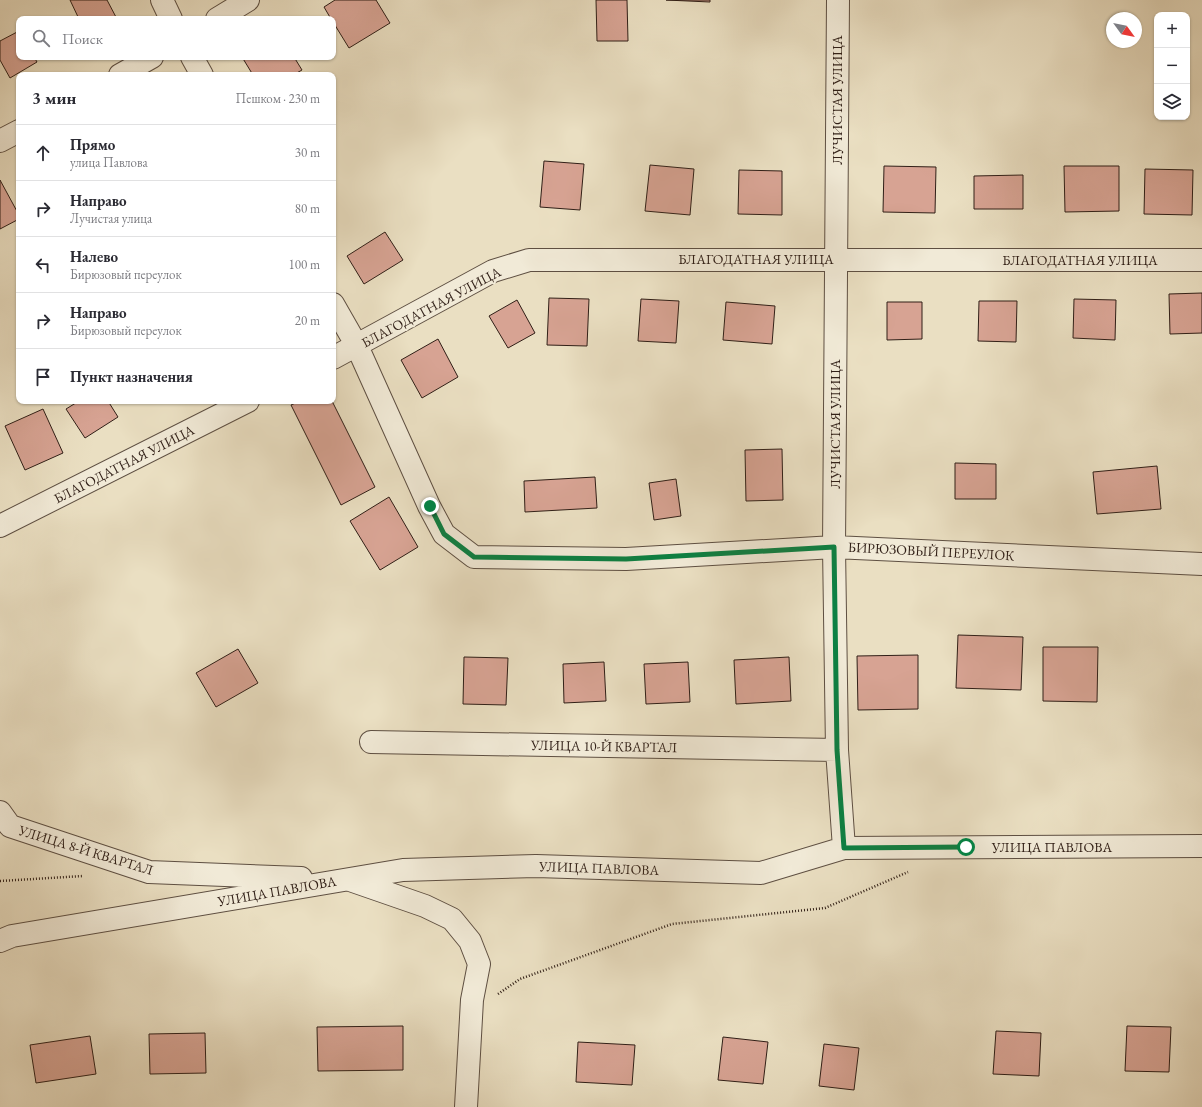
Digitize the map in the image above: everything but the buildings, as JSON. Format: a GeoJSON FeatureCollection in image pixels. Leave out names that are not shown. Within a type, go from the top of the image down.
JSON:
{"type":"FeatureCollection","features":[{"type":"Feature","properties":{"kind":"street"},"geometry":{"type":"LineString","coordinates":[[162,0],[170,16]]}},
{"type":"Feature","properties":{"kind":"street"},"geometry":{"type":"LineString","coordinates":[[222,16],[248,0]]}},
{"type":"Feature","properties":{"kind":"street","name":"ЛУЧИСТАЯ УЛИЦА"},"geometry":{"type":"LineString","coordinates":[[838,0],[834,547],[837,750],[844,848]]}},
{"type":"Feature","properties":{"kind":"street"},"geometry":{"type":"LineString","coordinates":[[125,72],[147,60]]}},
{"type":"Feature","properties":{"kind":"street"},"geometry":{"type":"LineString","coordinates":[[194,60],[200,72]]}},
{"type":"Feature","properties":{"kind":"street"},"geometry":{"type":"LineString","coordinates":[[0,141],[16,133]]}},
{"type":"Feature","properties":{"kind":"street","name":"БЛАГОДАТНАЯ УЛИЦА"},"geometry":{"type":"LineString","coordinates":[[336,356],[493,271],[529,260],[1202,260]]}},
{"type":"Feature","properties":{"kind":"street","name":"БИРЮЗОВЫЙ ПЕРЕУЛОК"},"geometry":{"type":"LineString","coordinates":[[336,309],[357,346],[444,534],[474,557],[626,559],[834,547],[1202,564]]}},
{"type":"Feature","properties":{"kind":"street","name":"БЛАГОДАТНАЯ УЛИЦА"},"geometry":{"type":"LineString","coordinates":[[0,526],[242,404]]}},
{"type":"Feature","properties":{"kind":"street","name":"УЛИЦА 10-Й КВАРТАЛ"},"geometry":{"type":"LineString","coordinates":[[371,742],[837,750]]}},
{"type":"Feature","properties":{"kind":"street","name":"УЛИЦА 8-Й КВАРТАЛ"},"geometry":{"type":"LineString","coordinates":[[0,812],[10,826],[149,872],[348,879]]}},
{"type":"Feature","properties":{"kind":"street","name":"УЛИЦА ПАВЛОВА"},"geometry":{"type":"LineString","coordinates":[[0,941],[12,936],[403,870],[536,866],[761,873],[844,848],[1202,846]]}},
{"type":"Feature","properties":{"kind":"street"},"geometry":{"type":"LineString","coordinates":[[348,879],[425,906],[452,919],[470,942],[479,964],[471,1011],[466,1107]]}},
{"type":"Feature","properties":{"kind":"path"},"geometry":{"type":"LineString","coordinates":[[471,1011],[520,979],[672,924],[825,908],[910,872]]}},
{"type":"Feature","properties":{"kind":"path"},"geometry":{"type":"LineString","coordinates":[[0,881],[86,876]]}},
{"type":"Feature","properties":{"kind":"route"},"geometry":{"type":"LineString","coordinates":[[430,506],[444,534],[474,557],[626,559],[834,547],[837,750],[844,848],[966,847]]}}]}
